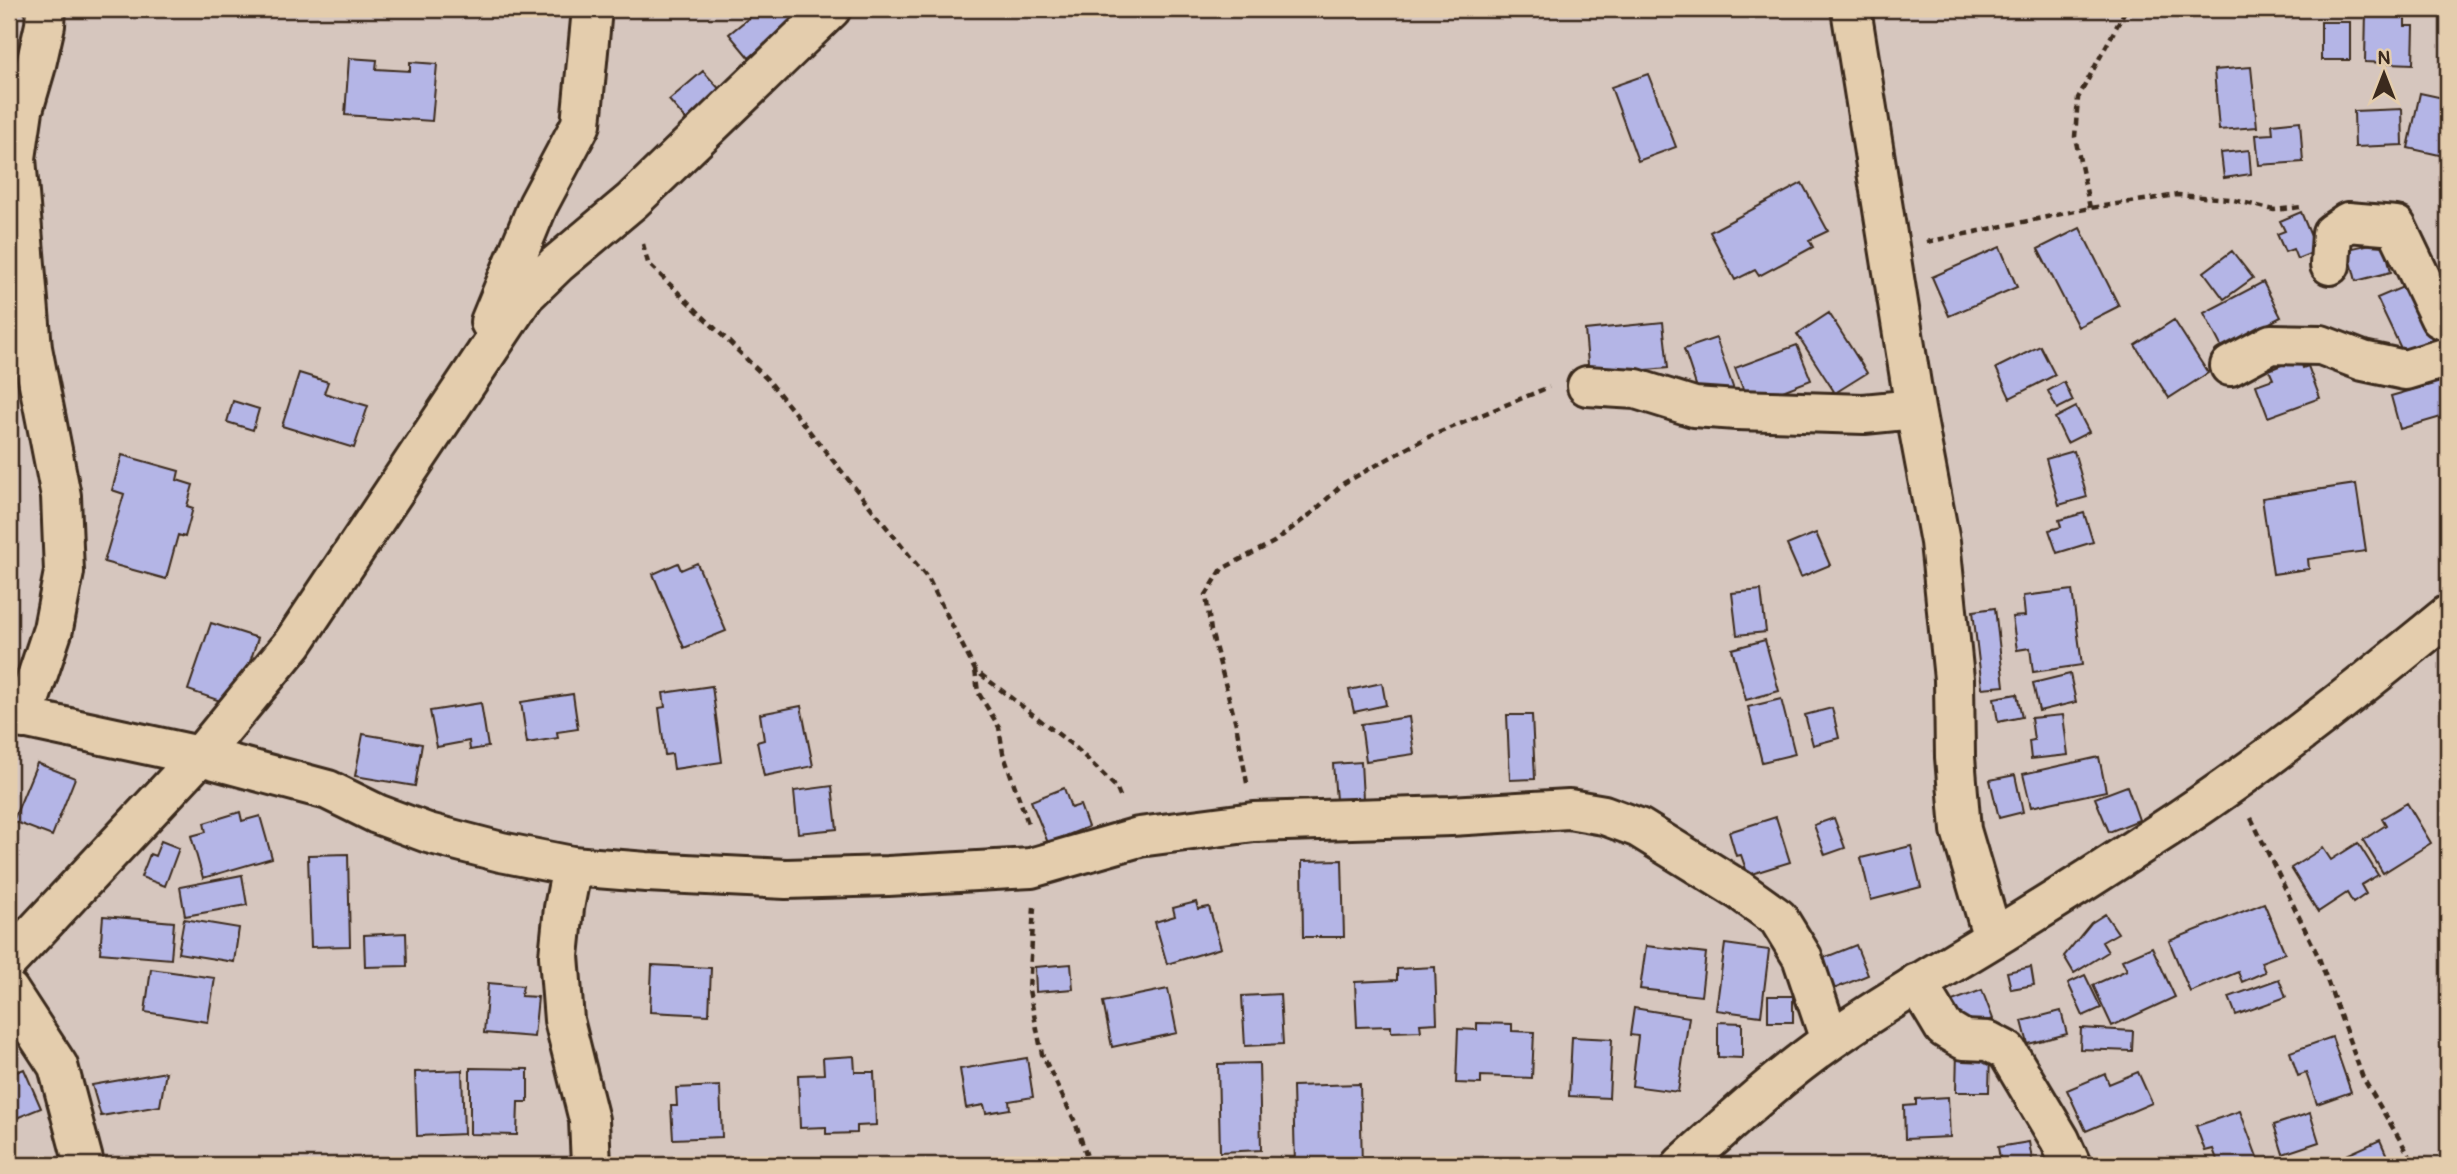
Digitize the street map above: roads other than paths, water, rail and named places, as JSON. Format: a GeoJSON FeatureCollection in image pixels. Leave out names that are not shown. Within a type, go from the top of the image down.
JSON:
{"type":"FeatureCollection","features":[{"type":"Feature","properties":{"kind":"street"},"geometry":{"type":"LineString","coordinates":[[46,9],[38,58],[23,110],[16,158],[32,348],[61,496],[64,572],[53,628],[16,717],[200,757],[328,790],[377,814],[428,833],[501,852],[572,866],[786,879],[888,876],[1031,868],[1139,837],[1254,822],[1451,816],[1569,809],[1604,815],[1639,828],[1739,890],[1778,918],[1802,957],[1830,1040]]}},
{"type":"Feature","properties":{"kind":"street"},"geometry":{"type":"LineString","coordinates":[[470,374],[511,265],[538,205],[581,124],[592,9]]}},
{"type":"Feature","properties":{"kind":"street"},"geometry":{"type":"LineString","coordinates":[[9,960],[200,757],[293,643],[525,295],[557,264],[632,201],[831,9]]}},
{"type":"Feature","properties":{"kind":"street"},"geometry":{"type":"LineString","coordinates":[[1851,9],[1915,410],[1940,542],[1954,679],[1955,757],[1961,830],[1993,938]]}},
{"type":"Feature","properties":{"kind":"street"},"geometry":{"type":"LineString","coordinates":[[2331,249],[2348,222],[2396,226],[2440,318],[2448,322]]}},
{"type":"Feature","properties":{"kind":"street"},"geometry":{"type":"LineString","coordinates":[[2230,366],[2271,344],[2321,345],[2363,361],[2405,370],[2448,357]]}},
{"type":"Feature","properties":{"kind":"street"},"geometry":{"type":"LineString","coordinates":[[1587,386],[1636,388],[1694,407],[1864,414],[1915,410]]}},
{"type":"Feature","properties":{"kind":"street"},"geometry":{"type":"LineString","coordinates":[[1682,1165],[1776,1081],[1830,1040],[1917,982],[1993,938],[2152,838],[2234,783],[2363,685],[2448,615]]}},
{"type":"Feature","properties":{"kind":"street"},"geometry":{"type":"LineString","coordinates":[[572,866],[559,956],[564,1020],[589,1119],[591,1165]]}},
{"type":"Feature","properties":{"kind":"street"},"geometry":{"type":"LineString","coordinates":[[1917,982],[1944,1028],[1964,1040],[1988,1041],[2007,1051],[2060,1140],[2071,1165]]}},
{"type":"Feature","properties":{"kind":"street"},"geometry":{"type":"LineString","coordinates":[[9,991],[58,1066],[83,1165]]}}]}
